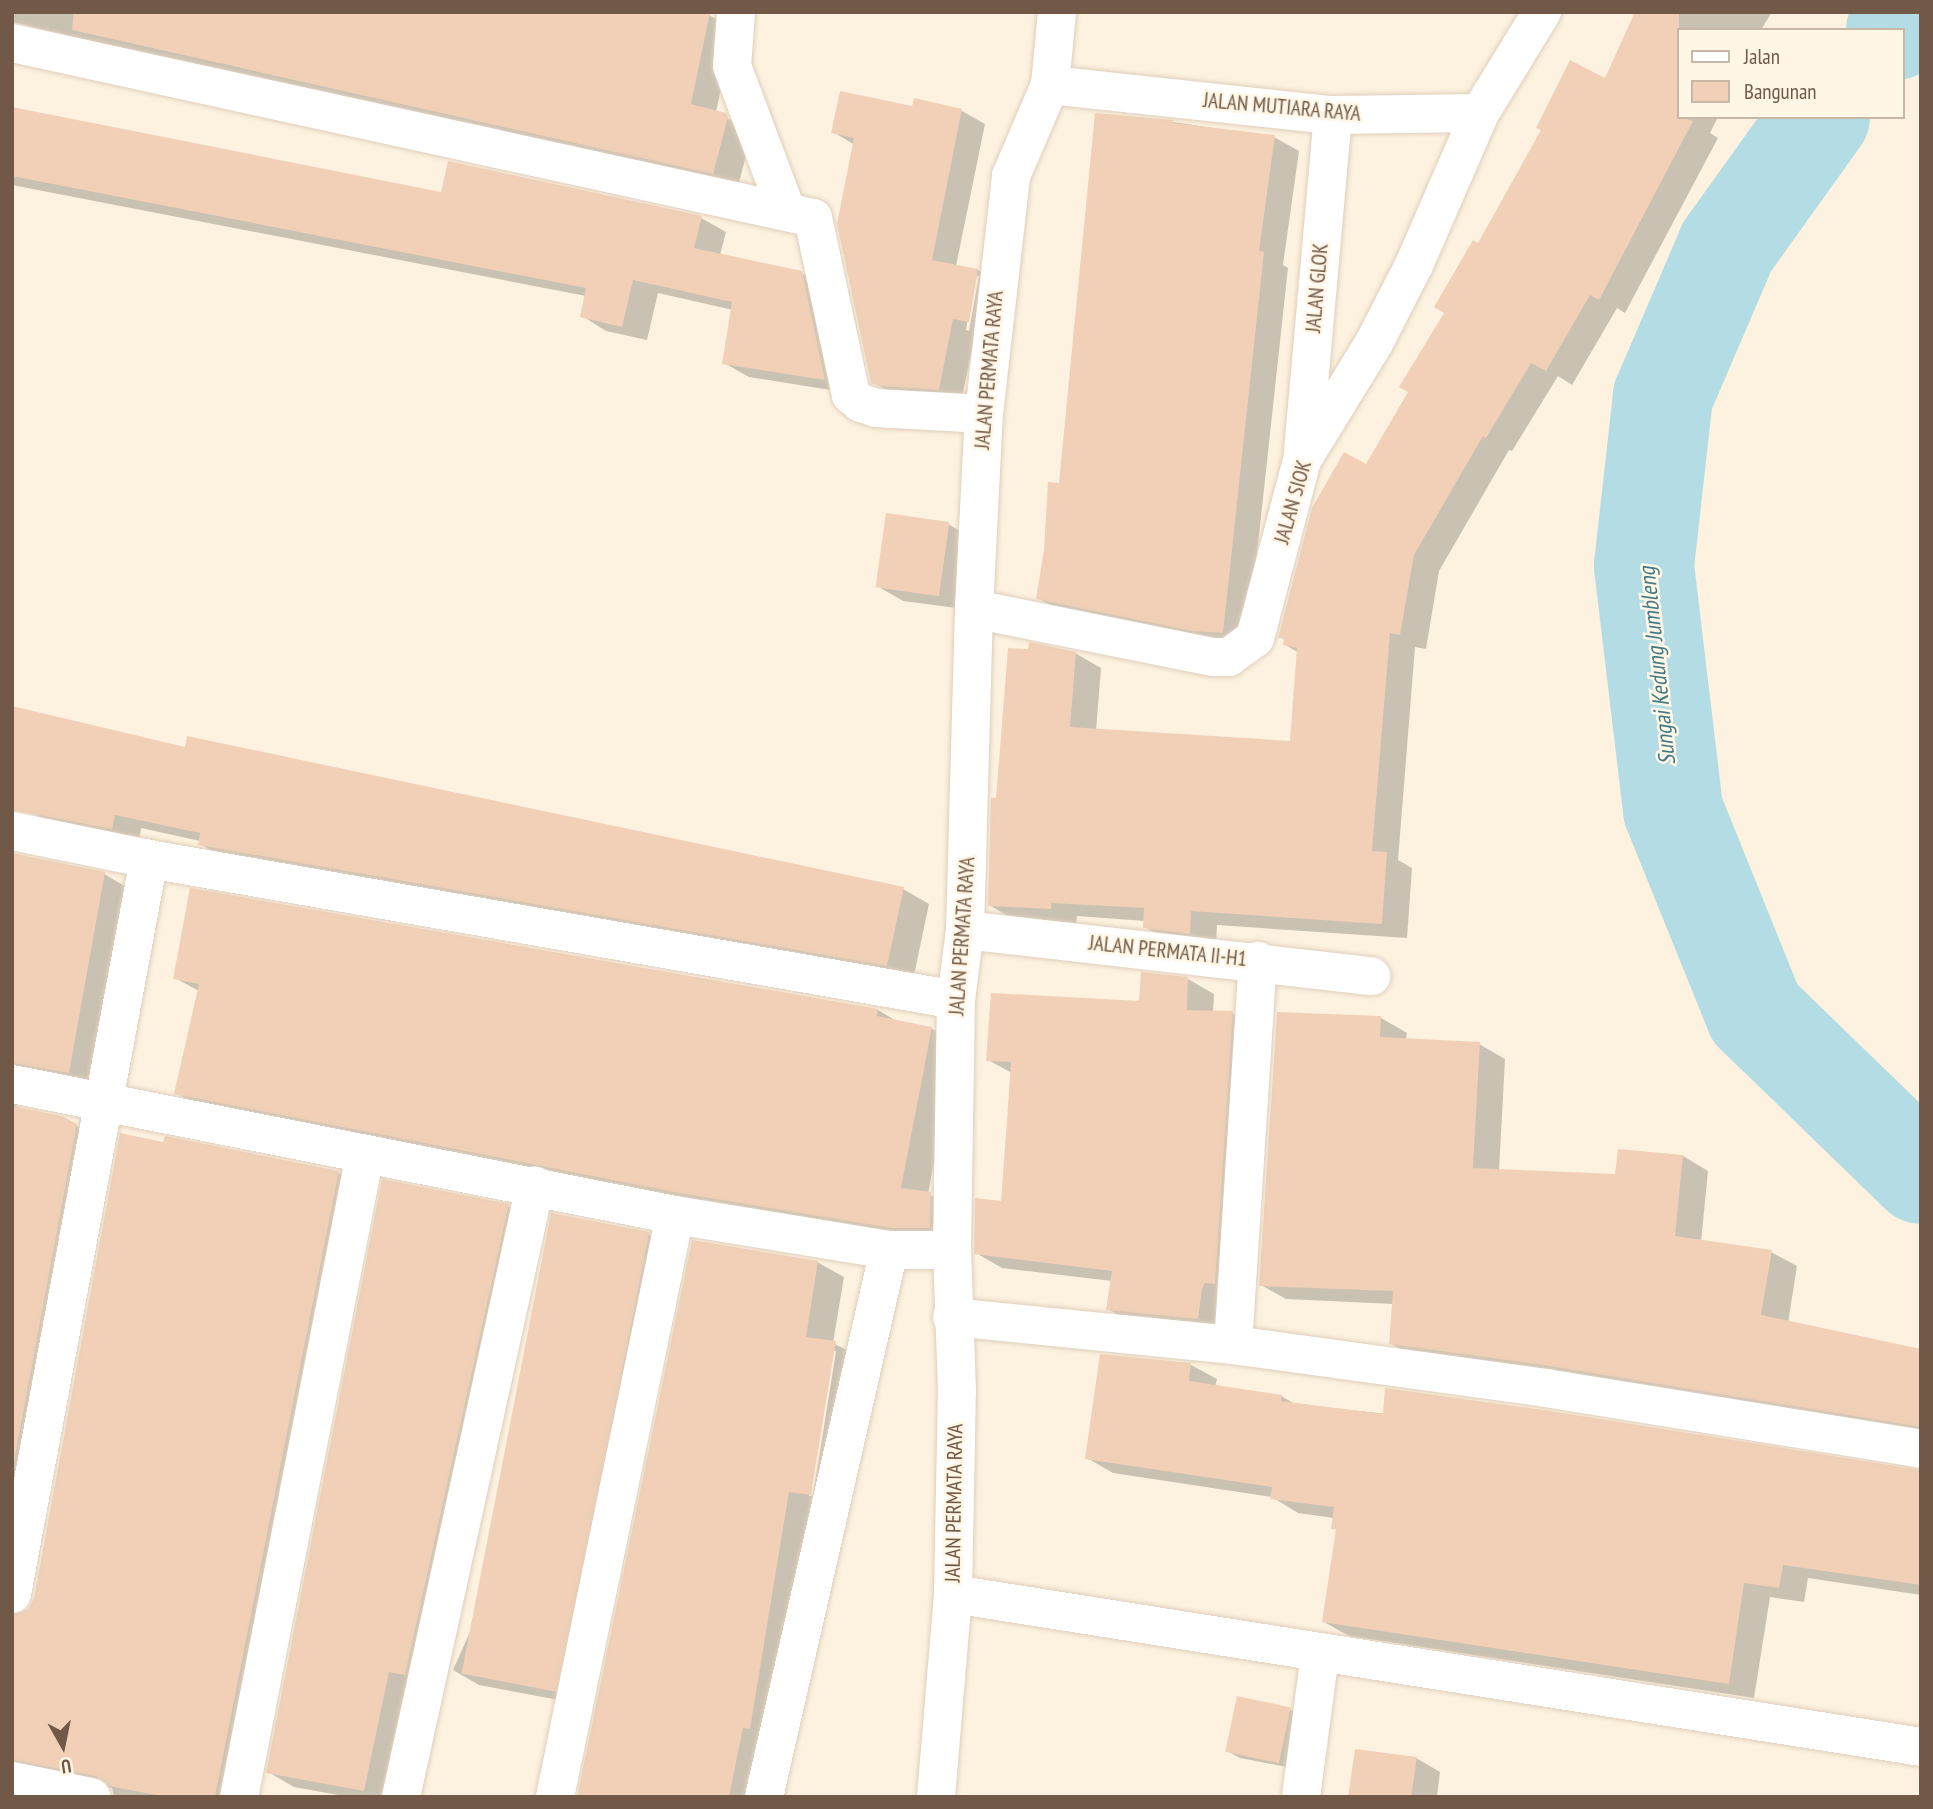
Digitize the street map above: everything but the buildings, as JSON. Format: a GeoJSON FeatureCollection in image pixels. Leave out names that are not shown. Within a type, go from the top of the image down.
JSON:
{"type":"FeatureCollection","features":[{"type":"Feature","properties":{"kind":"street"},"geometry":{"type":"LineString","coordinates":[[736,12],[732,66],[786,210]]}},
{"type":"Feature","properties":{"kind":"street","name":"JALAN PERMATA RAYA"},"geometry":{"type":"LineString","coordinates":[[936,1797],[953,1594],[957,1391],[952,1250],[956,1000],[965,930],[974,609],[984,414],[1010,176],[1050,85],[1057,12]]}},
{"type":"Feature","properties":{"kind":"street"},"geometry":{"type":"LineString","coordinates":[[1480,113],[1542,12]]}},
{"type":"Feature","properties":{"kind":"street"},"geometry":{"type":"LineString","coordinates":[[12,43],[813,218],[851,395],[861,403],[876,408],[984,414]]}},
{"type":"Feature","properties":{"kind":"street","name":"JALAN MUTIARA RAYA"},"geometry":{"type":"LineString","coordinates":[[1050,85],[1333,115],[1480,113]]}},
{"type":"Feature","properties":{"kind":"street","name":"JALAN SIOK"},"geometry":{"type":"LineString","coordinates":[[974,609],[1213,657],[1229,657],[1255,638],[1302,460],[1374,343],[1415,265],[1480,113]]}},
{"type":"Feature","properties":{"kind":"street","name":"JALAN GLOK"},"geometry":{"type":"LineString","coordinates":[[1302,460],[1333,115]]}},
{"type":"Feature","properties":{"kind":"street"},"geometry":{"type":"LineString","coordinates":[[12,831],[149,859],[956,1000]]}},
{"type":"Feature","properties":{"kind":"street"},"geometry":{"type":"LineString","coordinates":[[12,1594],[149,859]]}},
{"type":"Feature","properties":{"kind":"street","name":"JALAN PERMATA II-H1"},"geometry":{"type":"LineString","coordinates":[[965,930],[1258,961],[1371,976]]}},
{"type":"Feature","properties":{"kind":"street"},"geometry":{"type":"LineString","coordinates":[[1233,1345],[1258,961]]}},
{"type":"Feature","properties":{"kind":"street"},"geometry":{"type":"LineString","coordinates":[[12,1084],[675,1214],[889,1250],[952,1250]]}},
{"type":"Feature","properties":{"kind":"street"},"geometry":{"type":"LineString","coordinates":[[239,1797],[365,1154]]}},
{"type":"Feature","properties":{"kind":"street"},"geometry":{"type":"LineString","coordinates":[[401,1797],[534,1186]]}},
{"type":"Feature","properties":{"kind":"street"},"geometry":{"type":"LineString","coordinates":[[555,1797],[675,1214]]}},
{"type":"Feature","properties":{"kind":"street"},"geometry":{"type":"LineString","coordinates":[[764,1797],[889,1250]]}},
{"type":"Feature","properties":{"kind":"street"},"geometry":{"type":"LineString","coordinates":[[953,1317],[1233,1345],[1546,1388],[1921,1449]]}},
{"type":"Feature","properties":{"kind":"street"},"geometry":{"type":"LineString","coordinates":[[953,1594],[1921,1747]]}},
{"type":"Feature","properties":{"kind":"street"},"geometry":{"type":"LineString","coordinates":[[1301,1797],[1320,1654]]}},
{"type":"Feature","properties":{"kind":"street"},"geometry":{"type":"LineString","coordinates":[[12,1781],[91,1797]]}},
{"type":"Feature","properties":{"kind":"waterway","name":"Sungai Kedung Jumbleng"},"geometry":{"type":"LineString","coordinates":[[1898,28],[1918,12]]}},
{"type":"Feature","properties":{"kind":"waterway","name":"Sungai Kedung Jumbleng"},"geometry":{"type":"LineString","coordinates":[[1819,119],[1727,247],[1663,396],[1644,566],[1673,810],[1755,1013],[1921,1174]]}}]}
